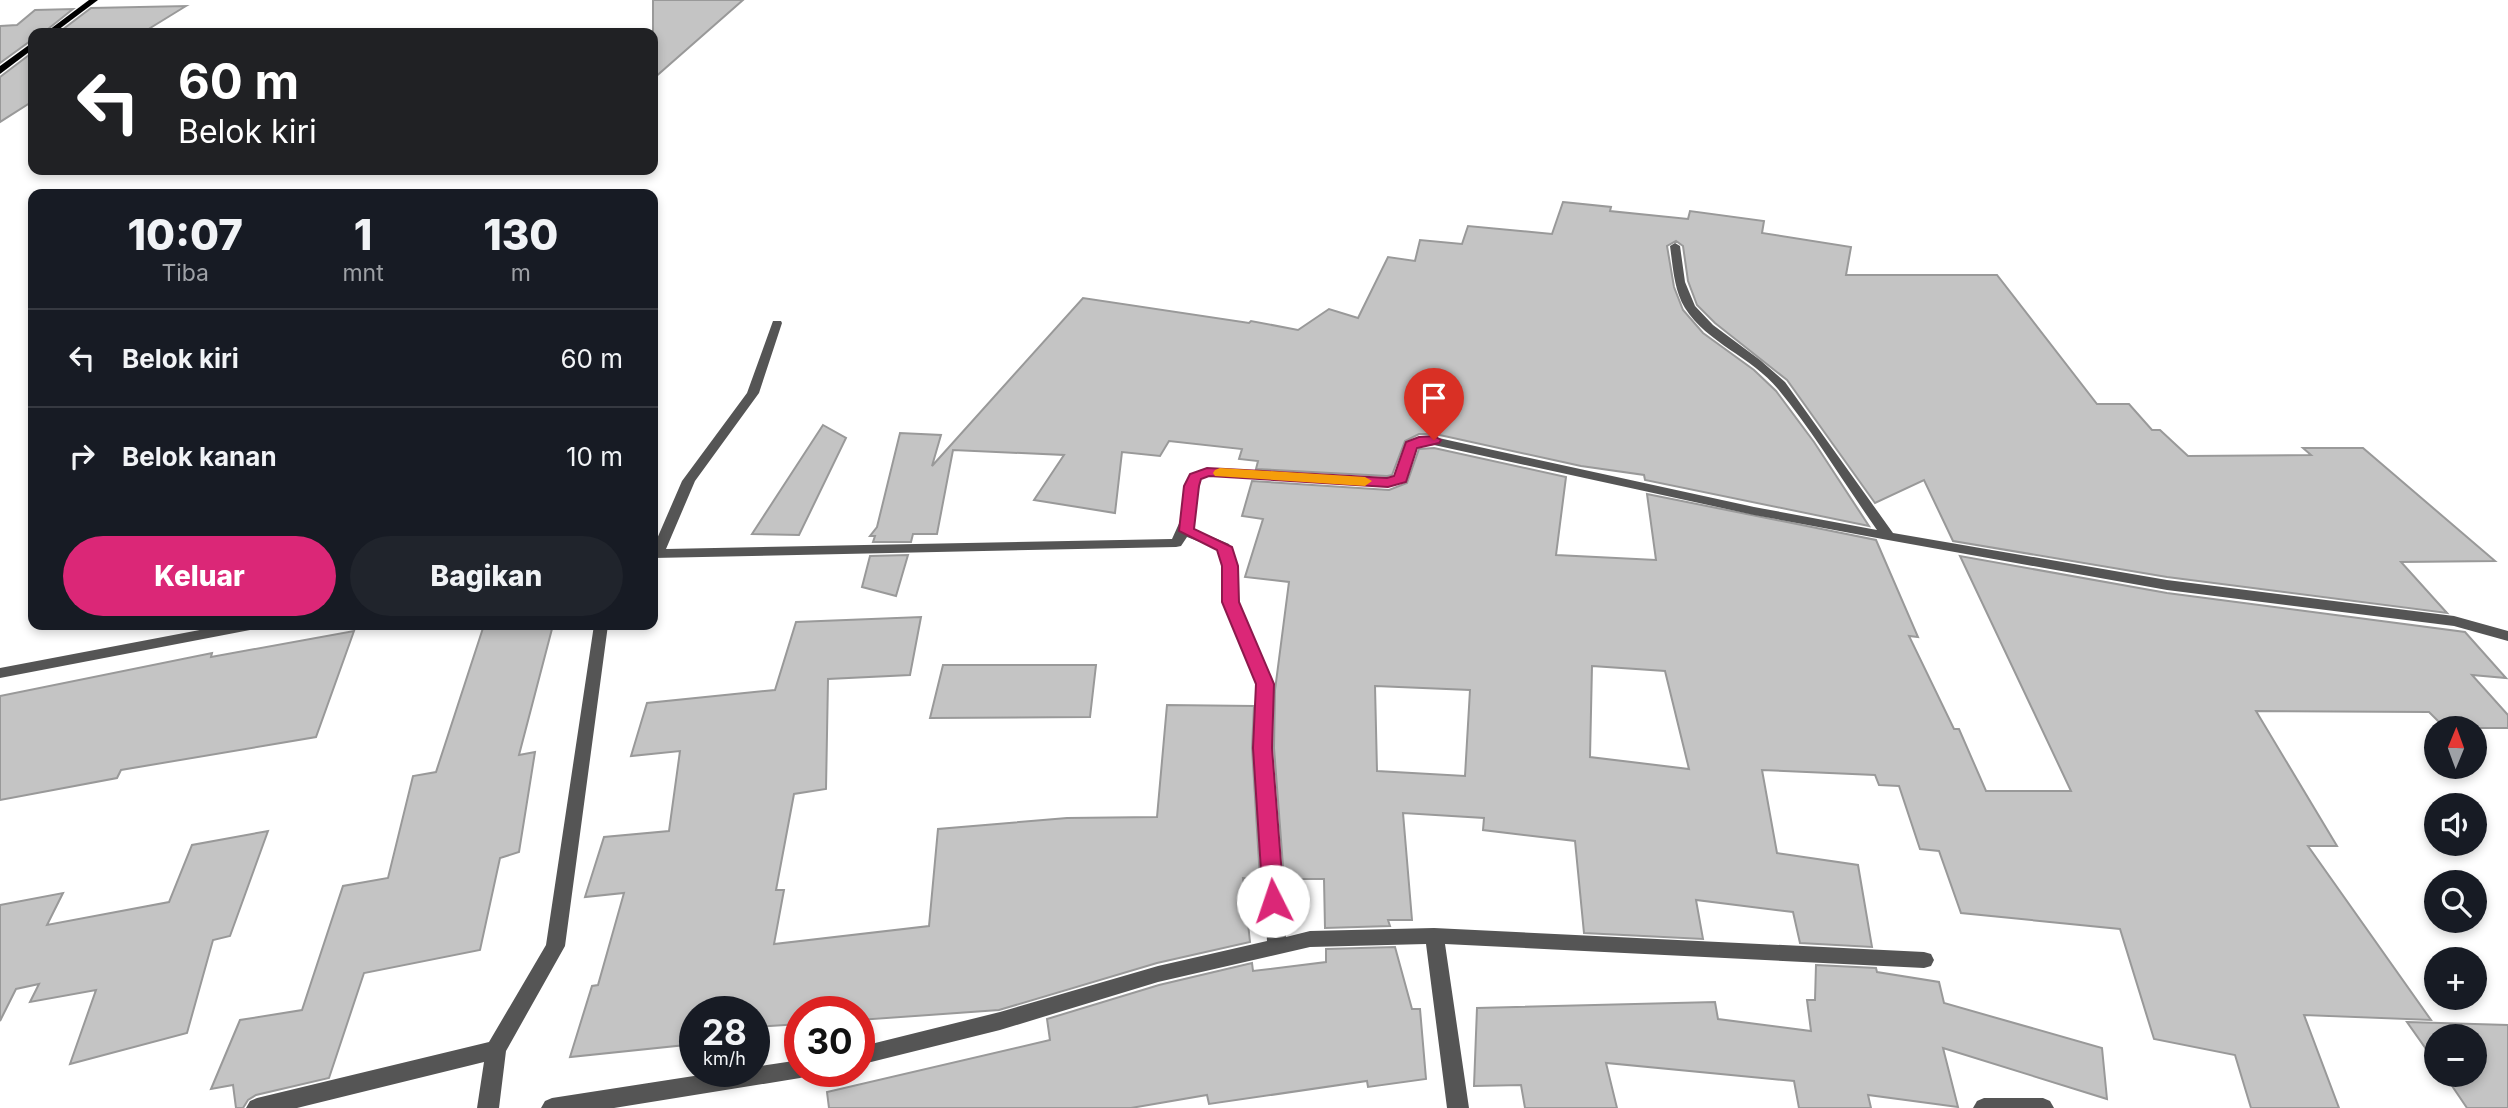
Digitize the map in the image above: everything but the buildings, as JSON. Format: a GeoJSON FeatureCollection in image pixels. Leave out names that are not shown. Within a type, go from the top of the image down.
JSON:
{"type":"FeatureCollection","features":[{"type":"Feature","properties":{"kind":"main road"},"geometry":{"type":"LineString","coordinates":[[56,28],[94,0]]}},
{"type":"Feature","properties":{"kind":"main road"},"geometry":{"type":"LineString","coordinates":[[0,71],[28,49]]}},
{"type":"Feature","properties":{"kind":"street"},"geometry":{"type":"LineString","coordinates":[[1675,246],[1680,282],[1690,307],[1709,327],[1756,362],[1781,385],[1888,536]]}},
{"type":"Feature","properties":{"kind":"street"},"geometry":{"type":"LineString","coordinates":[[658,548],[689,481],[752,393],[778,323]]}},
{"type":"Feature","properties":{"kind":"street"},"geometry":{"type":"LineString","coordinates":[[658,554],[1176,543],[1186,531],[1191,486],[1195,477],[1207,472],[1388,483],[1401,479],[1411,445],[1419,441],[1434,440],[1754,511],[1888,536],[2125,579],[2454,621],[2508,636]]}},
{"type":"Feature","properties":{"kind":"street"},"geometry":{"type":"LineString","coordinates":[[1186,531],[1224,547],[1230,566],[1230,602],[1265,684],[1263,748],[1277,947]]}},
{"type":"Feature","properties":{"kind":"street"},"geometry":{"type":"LineString","coordinates":[[0,673],[224,630]]}},
{"type":"Feature","properties":{"kind":"street"},"geometry":{"type":"LineString","coordinates":[[488,1108],[496,1050],[555,946],[600,630]]}},
{"type":"Feature","properties":{"kind":"street"},"geometry":{"type":"LineString","coordinates":[[1434,936],[1458,1108]]}},
{"type":"Feature","properties":{"kind":"street"},"geometry":{"type":"LineString","coordinates":[[875,1051],[1000,1021],[1158,974],[1310,939],[1434,936],[1924,960]]}},
{"type":"Feature","properties":{"kind":"street"},"geometry":{"type":"LineString","coordinates":[[257,1108],[496,1050]]}},
{"type":"Feature","properties":{"kind":"street"},"geometry":{"type":"LineString","coordinates":[[552,1108],[784,1072]]}},
{"type":"Feature","properties":{"kind":"street"},"geometry":{"type":"LineString","coordinates":[[1984,1108],[2043,1108]]}},
{"type":"Feature","properties":{"kind":"slow traffic"},"geometry":{"type":"LineString","coordinates":[[1220,473],[1365,481]]}},
{"type":"Feature","properties":{"kind":"route"},"geometry":{"type":"LineString","coordinates":[[1273,901],[1263,748],[1265,684],[1230,602],[1230,566],[1224,547],[1186,531],[1191,486],[1195,477],[1207,472],[1388,483],[1401,479],[1411,445],[1419,441],[1434,440]]}}]}
